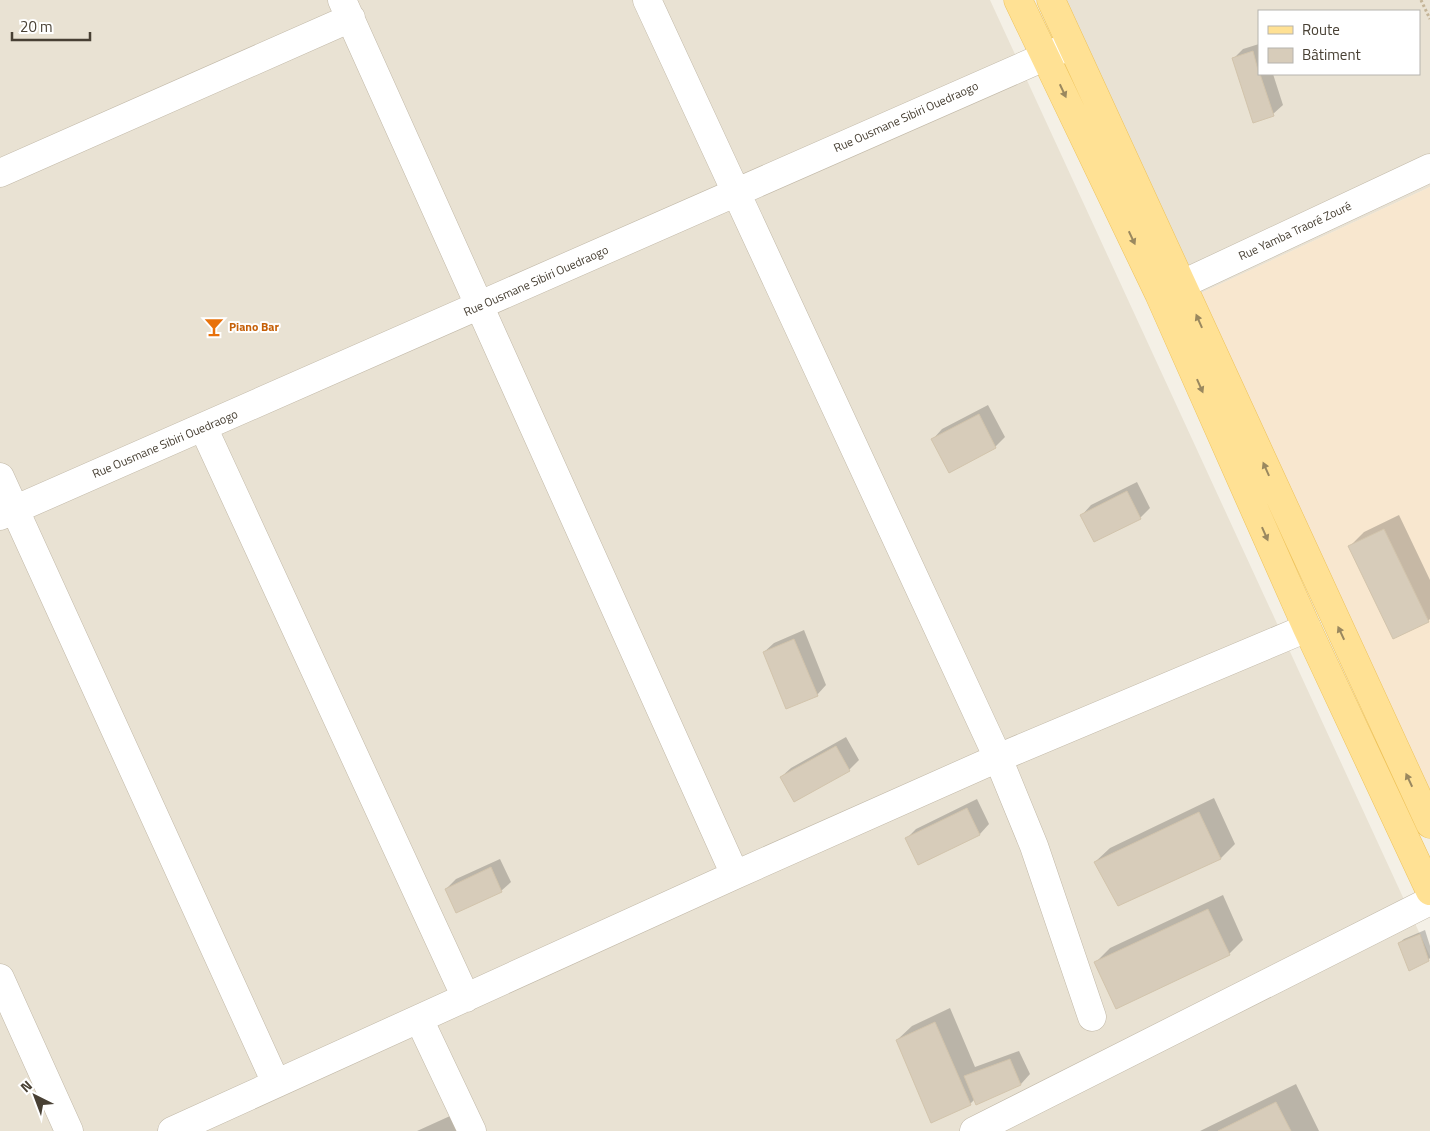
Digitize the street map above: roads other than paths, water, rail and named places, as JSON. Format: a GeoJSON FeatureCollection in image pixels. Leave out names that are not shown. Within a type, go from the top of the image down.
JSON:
{"type":"FeatureCollection","features":[{"type":"Feature","properties":{"kind":"main road"},"geometry":{"type":"LineString","coordinates":[[1018,0],[1171,289],[1334,618],[1430,824]]}},
{"type":"Feature","properties":{"kind":"main road"},"geometry":{"type":"LineString","coordinates":[[1051,0],[1171,289],[1307,628],[1430,891]]}},
{"type":"Feature","properties":{"kind":"street"},"geometry":{"type":"LineString","coordinates":[[647,0],[998,758],[1034,846],[1092,1017]]}},
{"type":"Feature","properties":{"kind":"street"},"geometry":{"type":"LineString","coordinates":[[0,173],[347,9],[735,875]]}},
{"type":"Feature","properties":{"kind":"street","name":"Rue Ousmane Sibiri Ouedraogo"},"geometry":{"type":"LineString","coordinates":[[7,512],[1046,55],[1071,46]]}},
{"type":"Feature","properties":{"kind":"street","name":"Rue Yamba Traoré Zouré"},"geometry":{"type":"LineString","coordinates":[[1171,289],[1430,168]]}},
{"type":"Feature","properties":{"kind":"street"},"geometry":{"type":"LineString","coordinates":[[203,427],[466,998]]}},
{"type":"Feature","properties":{"kind":"street"},"geometry":{"type":"LineString","coordinates":[[0,477],[7,512],[276,1083]]}},
{"type":"Feature","properties":{"kind":"street"},"geometry":{"type":"LineString","coordinates":[[172,1131],[735,875],[998,758],[1307,628]]}},
{"type":"Feature","properties":{"kind":"street"},"geometry":{"type":"LineString","coordinates":[[974,1131],[1430,901]]}},
{"type":"Feature","properties":{"kind":"street"},"geometry":{"type":"LineString","coordinates":[[0,978],[69,1131]]}},
{"type":"Feature","properties":{"kind":"street"},"geometry":{"type":"LineString","coordinates":[[419,1019],[472,1131]]}},
{"type":"Feature","properties":{"kind":"place","name":"Piano Bar"},"geometry":{"type":"Point","coordinates":[214,327]}}]}
